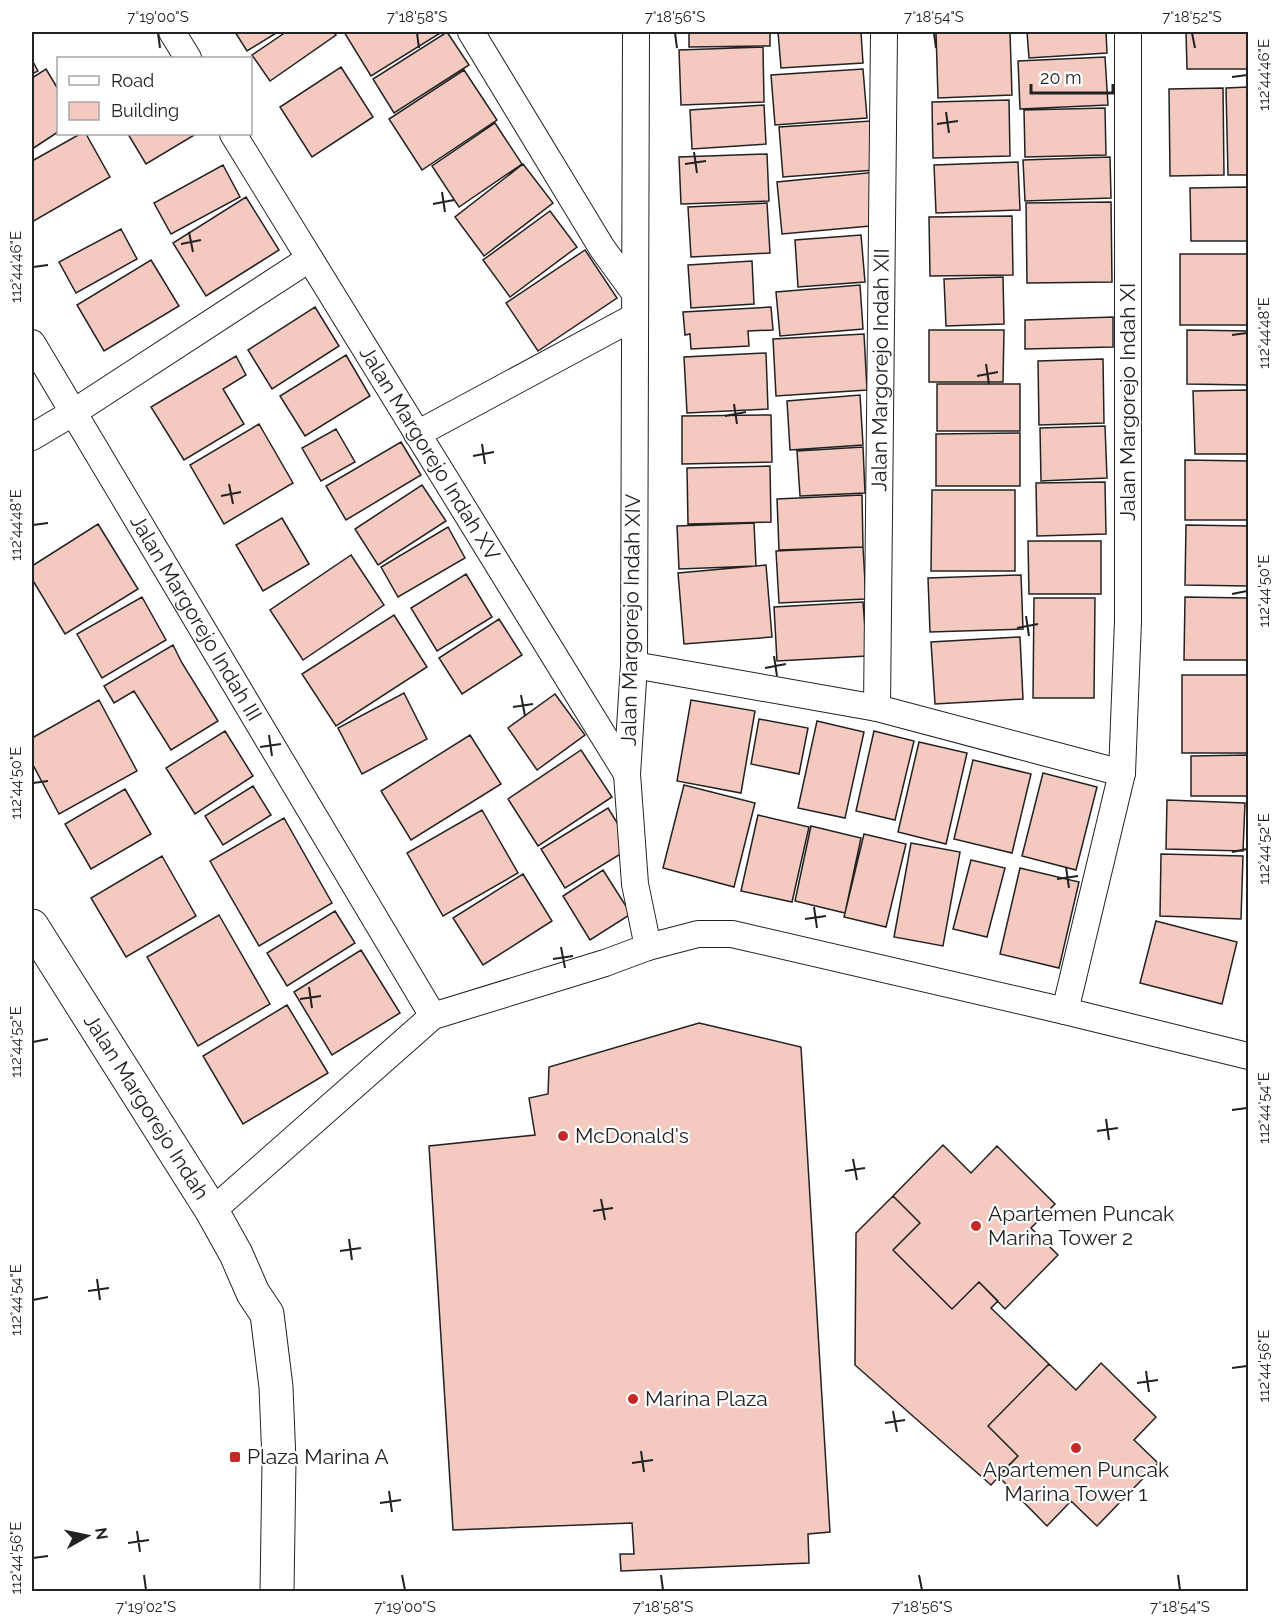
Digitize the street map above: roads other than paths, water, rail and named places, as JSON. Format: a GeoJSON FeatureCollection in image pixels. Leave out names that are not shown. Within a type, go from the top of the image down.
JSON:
{"type":"FeatureCollection","features":[{"type":"Feature","properties":{"kind":"main road","name":"Jalan Margorejo Indah"},"geometry":{"type":"LineString","coordinates":[[32,926],[212,1211],[267,1314],[276,1387],[279,1461],[277,1592]]}},
{"type":"Feature","properties":{"kind":"main road"},"geometry":{"type":"LineString","coordinates":[[254,1293],[249,1317],[258,1461],[258,1592]]}},
{"type":"Feature","properties":{"kind":"street"},"geometry":{"type":"LineString","coordinates":[[172,32],[187,57]]}},
{"type":"Feature","properties":{"kind":"street"},"geometry":{"type":"LineString","coordinates":[[417,434],[634,304],[471,32]]}},
{"type":"Feature","properties":{"kind":"street","name":"Jalan Margorejo Indah XIV"},"geometry":{"type":"LineString","coordinates":[[636,32],[634,665],[627,774],[635,884],[648,947]]}},
{"type":"Feature","properties":{"kind":"street","name":"Jalan Margorejo Indah XII"},"geometry":{"type":"LineString","coordinates":[[877,708],[884,32]]}},
{"type":"Feature","properties":{"kind":"street","name":"Jalan Margorejo Indah XI"},"geometry":{"type":"LineString","coordinates":[[1065,1011],[1122,773],[1128,621],[1128,32]]}},
{"type":"Feature","properties":{"kind":"street","name":"Jalan Margorejo Indah XV"},"geometry":{"type":"LineString","coordinates":[[234,135],[627,774]]}},
{"type":"Feature","properties":{"kind":"street"},"geometry":{"type":"LineString","coordinates":[[32,436],[74,412],[309,259]]}},
{"type":"Feature","properties":{"kind":"street","name":"Jalan Margorejo Indah III"},"geometry":{"type":"LineString","coordinates":[[32,343],[433,1017]]}},
{"type":"Feature","properties":{"kind":"street"},"geometry":{"type":"LineString","coordinates":[[634,665],[877,708],[1122,773]]}},
{"type":"Feature","properties":{"kind":"street"},"geometry":{"type":"LineString","coordinates":[[212,1211],[433,1017],[605,963],[648,947],[698,934],[732,934],[1248,1056]]}},
{"type":"Feature","properties":{"kind":"place","name":"McDonald's"},"geometry":{"type":"Point","coordinates":[563,1136]}},
{"type":"Feature","properties":{"kind":"place","name":"Apartemen Puncak Marina Tower 2"},"geometry":{"type":"Point","coordinates":[976,1226]}},
{"type":"Feature","properties":{"kind":"place","name":"Marina Plaza"},"geometry":{"type":"Point","coordinates":[633,1399]}},
{"type":"Feature","properties":{"kind":"place","name":"Apartemen Puncak Marina Tower 1"},"geometry":{"type":"Point","coordinates":[1076,1448]}},
{"type":"Feature","properties":{"kind":"place","name":"Plaza Marina A"},"geometry":{"type":"Point","coordinates":[235,1457]}}]}
